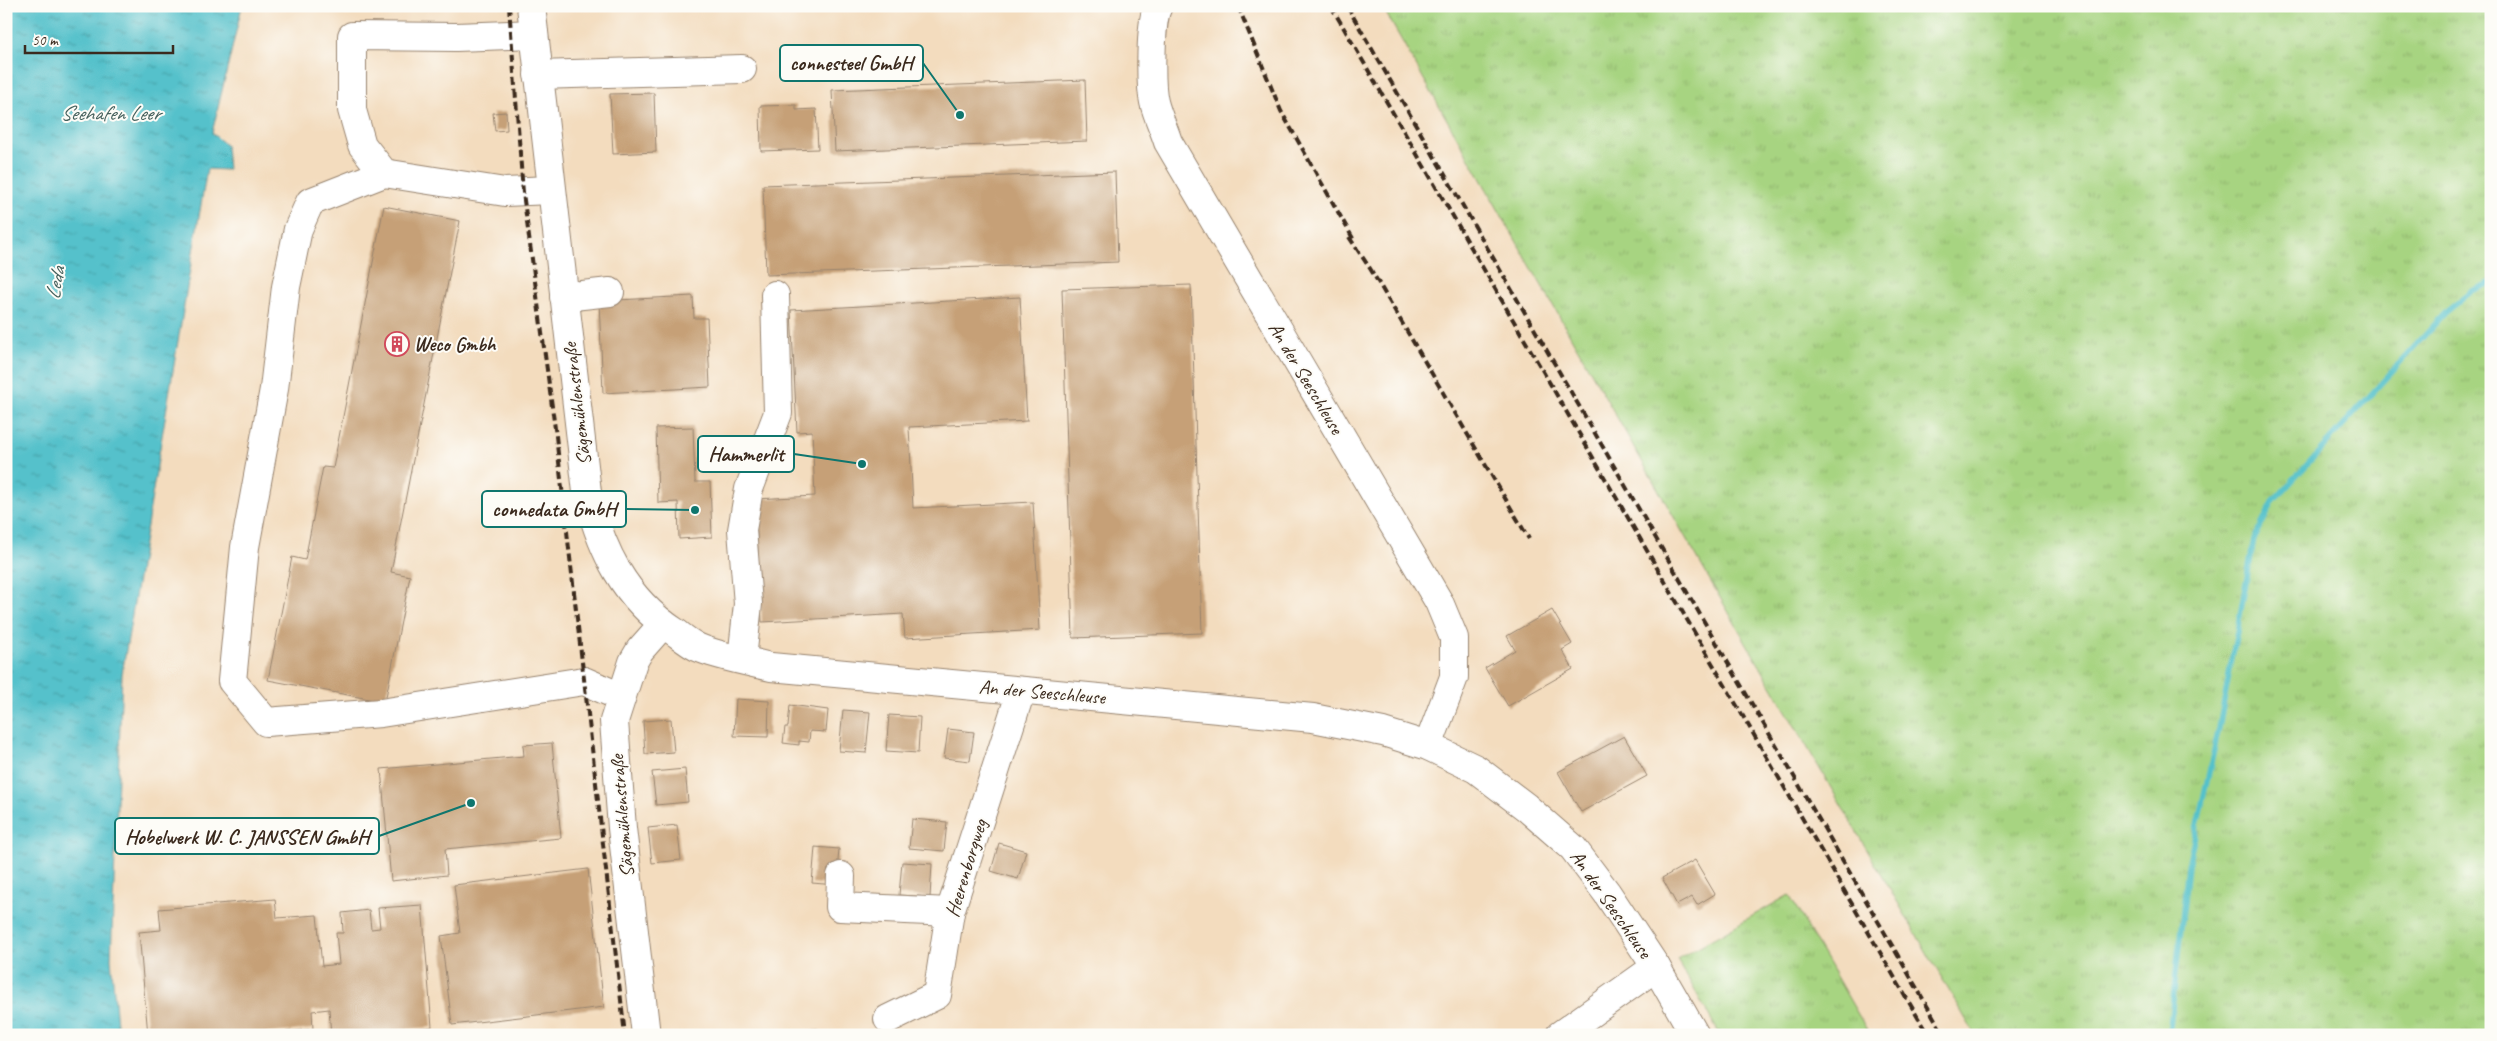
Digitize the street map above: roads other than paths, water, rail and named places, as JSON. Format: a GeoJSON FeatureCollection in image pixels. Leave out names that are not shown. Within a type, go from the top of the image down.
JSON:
{"type":"FeatureCollection","features":[{"type":"Feature","properties":{"kind":"street","name":"Sägemühlenstraße"},"geometry":{"type":"LineString","coordinates":[[531,6],[587,492],[596,528],[610,561],[631,593],[662,624],[636,656],[614,721],[620,809],[646,1035]]}},
{"type":"Feature","properties":{"kind":"street","name":"An der Seeschleuse"},"geometry":{"type":"LineString","coordinates":[[1158,6],[1154,14],[1152,60],[1154,102],[1168,142],[1439,602],[1454,638],[1454,676],[1428,746]]}},
{"type":"Feature","properties":{"kind":"street"},"geometry":{"type":"LineString","coordinates":[[384,173],[362,144],[352,110],[352,36],[456,37],[534,34]]}},
{"type":"Feature","properties":{"kind":"street"},"geometry":{"type":"LineString","coordinates":[[538,75],[742,69]]}},
{"type":"Feature","properties":{"kind":"street"},"geometry":{"type":"LineString","coordinates":[[551,190],[505,192],[384,173],[310,202],[298,230],[286,287],[274,389],[244,546],[232,681],[266,722],[381,713],[584,681],[621,697]]}},
{"type":"Feature","properties":{"kind":"street"},"geometry":{"type":"LineString","coordinates":[[564,297],[610,292]]}},
{"type":"Feature","properties":{"kind":"street"},"geometry":{"type":"LineString","coordinates":[[742,659],[748,604],[742,530],[749,489],[778,413],[775,295]]}},
{"type":"Feature","properties":{"kind":"street","name":"An der Seeschleuse"},"geometry":{"type":"LineString","coordinates":[[662,624],[697,646],[771,667],[1021,691],[1074,694],[1313,718],[1384,732],[1428,746],[1476,769],[1526,807],[1573,848],[1608,893],[1656,967],[1695,1035]]}},
{"type":"Feature","properties":{"kind":"street","name":"Heerenborgweg"},"geometry":{"type":"LineString","coordinates":[[888,1019],[937,995],[950,912],[1021,691]]}},
{"type":"Feature","properties":{"kind":"street"},"geometry":{"type":"LineString","coordinates":[[842,876],[840,908],[950,912]]}},
{"type":"Feature","properties":{"kind":"street"},"geometry":{"type":"LineString","coordinates":[[1560,1035],[1656,967]]}},
{"type":"Feature","properties":{"kind":"water","name":"Seehafen Leer"},"geometry":{"type":"Polygon","coordinates":[[[6,6],[242,6],[212,133],[226,145],[228,170],[207,169],[122,674],[111,959],[118,1035],[6,1035],[6,6]]]}},
{"type":"Feature","properties":{"kind":"waterway"},"geometry":{"type":"LineString","coordinates":[[2169,1035],[2188,866],[2219,728],[2254,540],[2273,502],[2446,312],[2472,291],[2491,283]]}},
{"type":"Feature","properties":{"kind":"railway"},"geometry":{"type":"LineString","coordinates":[[509,6],[523,193],[556,436],[625,1035]]}},
{"type":"Feature","properties":{"kind":"railway"},"geometry":{"type":"LineString","coordinates":[[1238,6],[1281,111],[1355,242]]}},
{"type":"Feature","properties":{"kind":"railway"},"geometry":{"type":"LineString","coordinates":[[1331,6],[1928,1035]]}},
{"type":"Feature","properties":{"kind":"railway"},"geometry":{"type":"LineString","coordinates":[[1347,6],[1944,1035]]}},
{"type":"Feature","properties":{"kind":"railway"},"geometry":{"type":"LineString","coordinates":[[1349,237],[1371,270],[1529,539]]}},
{"type":"Feature","properties":{"kind":"place","name":"connesteel GmbH"},"geometry":{"type":"Point","coordinates":[960,115]}},
{"type":"Feature","properties":{"kind":"place","name":"Weco Gmbh"},"geometry":{"type":"Point","coordinates":[397,344]}},
{"type":"Feature","properties":{"kind":"place","name":"Hammerlit"},"geometry":{"type":"Point","coordinates":[862,464]}},
{"type":"Feature","properties":{"kind":"place","name":"connedata GmbH"},"geometry":{"type":"Point","coordinates":[695,510]}},
{"type":"Feature","properties":{"kind":"place","name":"Hobelwerk W. C. JANSSEN GmbH"},"geometry":{"type":"Point","coordinates":[471,803]}},
{"type":"Feature","properties":{"kind":"water label","name":"Leda"},"geometry":{"type":"Point","coordinates":[55,283]}}]}
